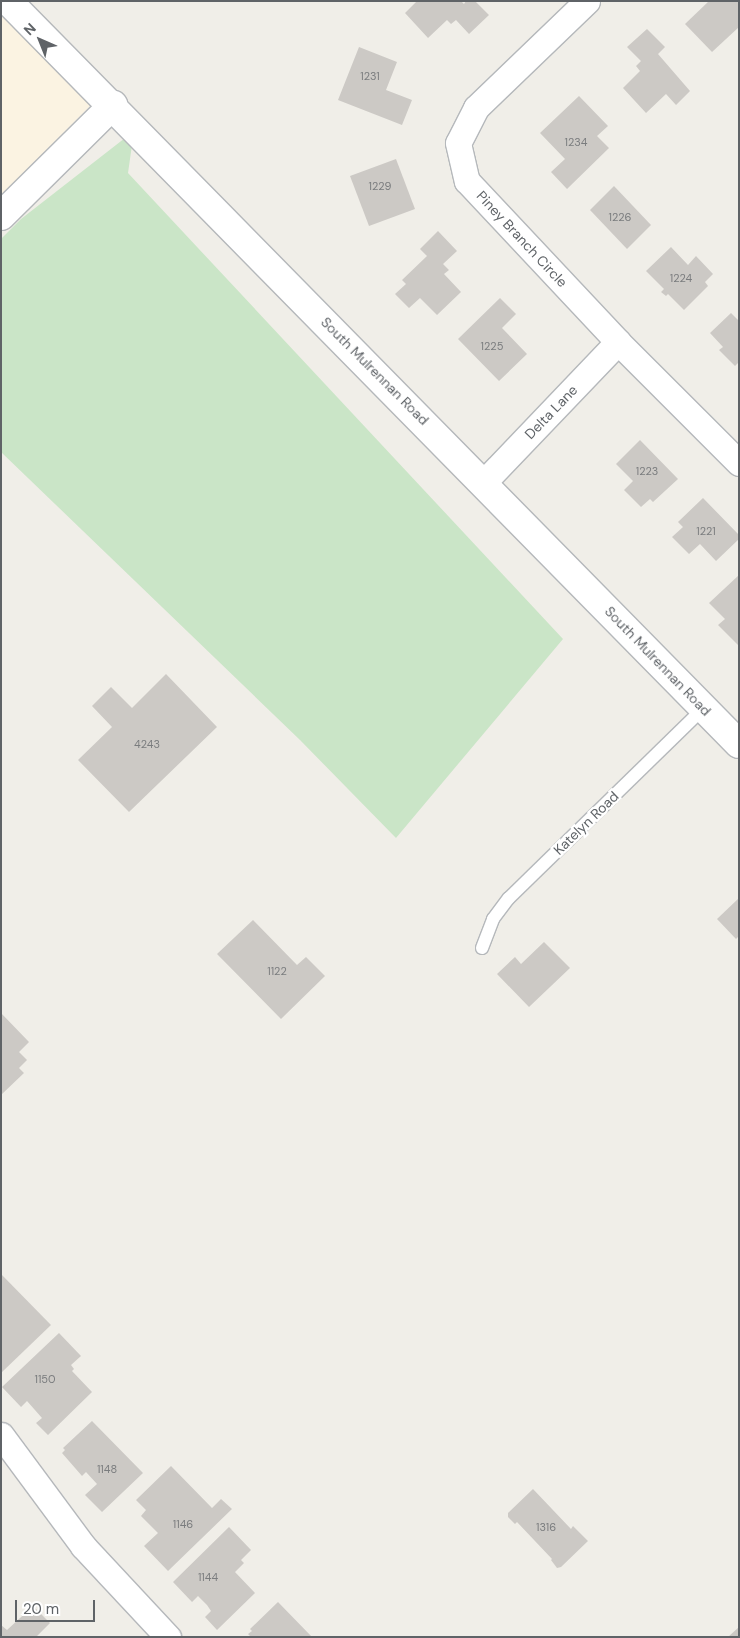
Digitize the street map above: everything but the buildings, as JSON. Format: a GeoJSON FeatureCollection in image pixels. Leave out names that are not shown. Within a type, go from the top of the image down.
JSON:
{"type":"FeatureCollection","features":[{"type":"Feature","properties":{"kind":"street","name":"South Mulrennan Road"},"geometry":{"type":"LineString","coordinates":[[8,1],[484,482],[739,744]]}},
{"type":"Feature","properties":{"kind":"street","name":"Piney Branch Circle"},"geometry":{"type":"LineString","coordinates":[[586,1],[476,108],[458,143],[467,181],[618,342],[739,463]]}},
{"type":"Feature","properties":{"kind":"street"},"geometry":{"type":"LineString","coordinates":[[1,216],[113,106]]}},
{"type":"Feature","properties":{"kind":"street","name":"Delta Lane"},"geometry":{"type":"LineString","coordinates":[[484,482],[618,342]]}},
{"type":"Feature","properties":{"kind":"street"},"geometry":{"type":"LineString","coordinates":[[1,1435],[83,1546],[168,1637]]}},
{"type":"Feature","properties":{"kind":"lane","name":"Katelyn Road"},"geometry":{"type":"LineString","coordinates":[[482,948],[493,919],[509,898],[704,708]]}},
{"type":"Feature","properties":{"kind":"shaded area"},"geometry":{"type":"Polygon","coordinates":[[[1,14],[92,104],[1,195],[1,14]]]}},
{"type":"Feature","properties":{"kind":"green space"},"geometry":{"type":"Polygon","coordinates":[[[125,138],[132,145],[128,173],[563,639],[396,838],[300,740],[1,452],[1,239],[21,219],[125,138]]]}}]}
